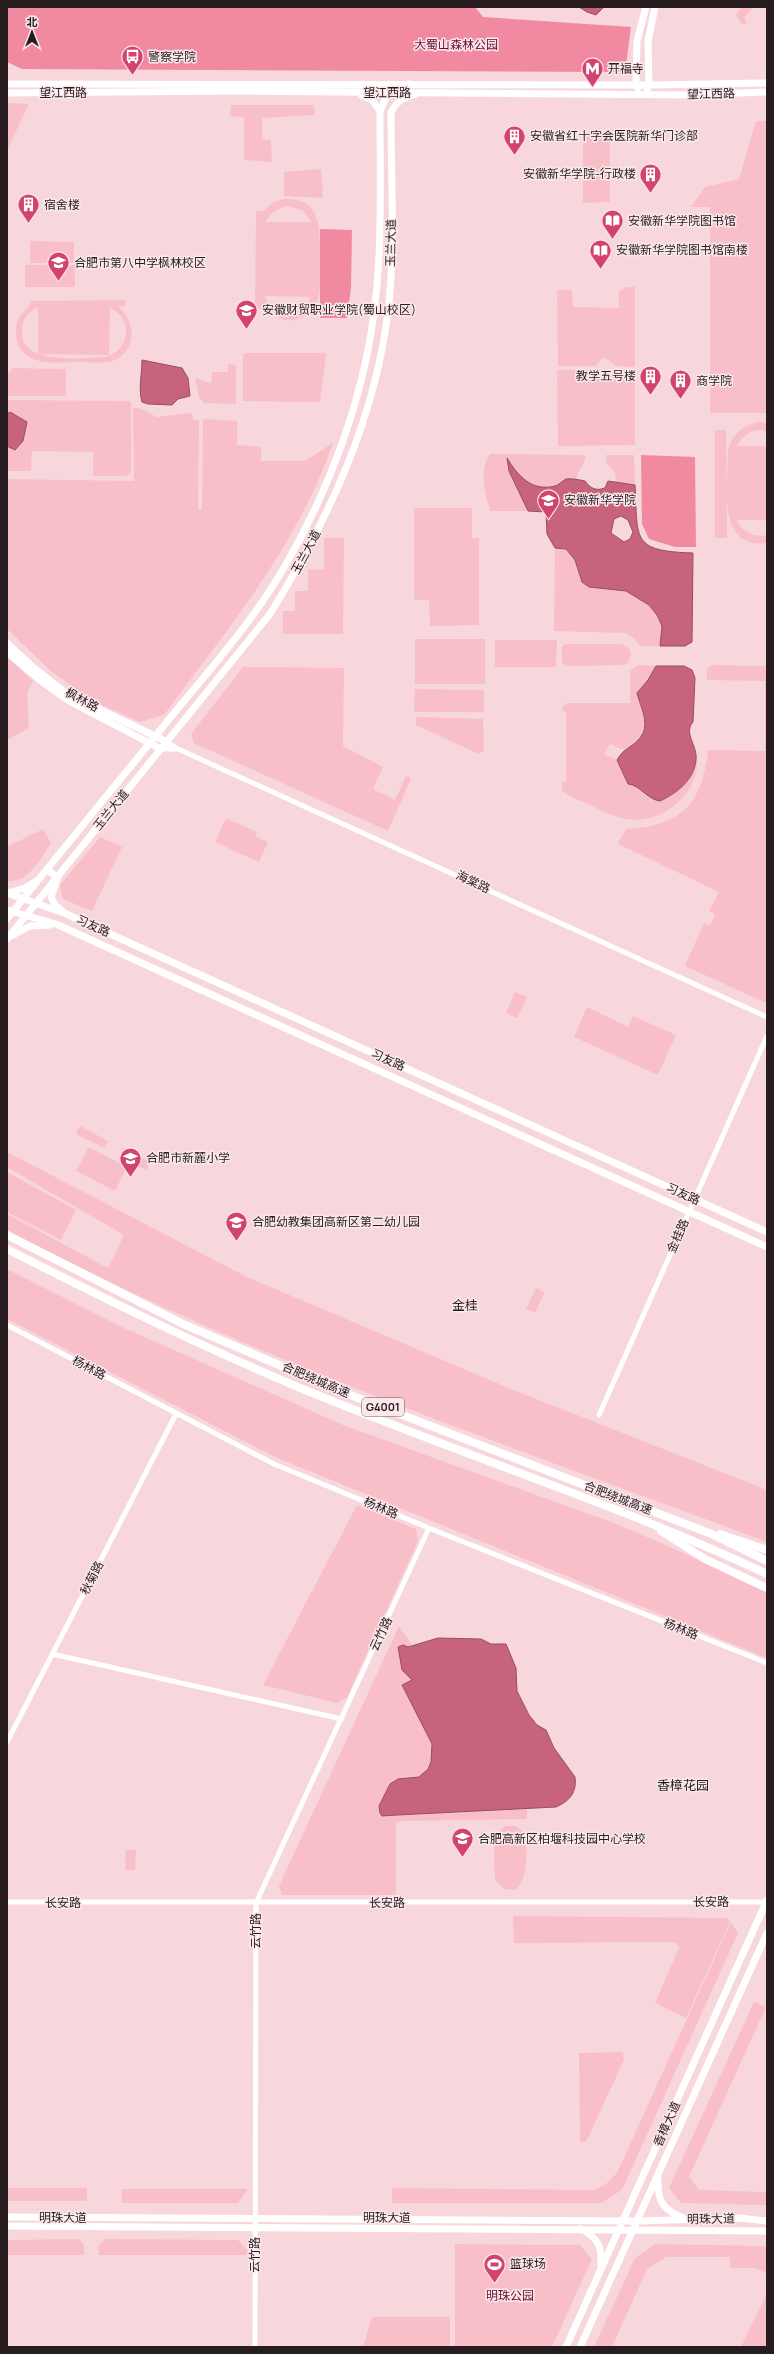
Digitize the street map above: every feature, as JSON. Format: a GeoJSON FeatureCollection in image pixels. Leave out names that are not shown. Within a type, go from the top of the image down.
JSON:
{"type":"FeatureCollection","features":[{"type":"Feature","properties":{"kind":"highway","name":"合肥绕城高速"},"geometry":{"type":"LineString","coordinates":[[7,1235],[183,1324],[340,1391],[709,1533],[767,1561]]}},
{"type":"Feature","properties":{"kind":"highway","name":"合肥绕城高速"},"geometry":{"type":"LineString","coordinates":[[7,1249],[181,1337],[320,1396],[703,1544],[767,1574]]}},
{"type":"Feature","properties":{"kind":"highway"},"geometry":{"type":"LineString","coordinates":[[650,1510],[767,1550]]}},
{"type":"Feature","properties":{"kind":"highway"},"geometry":{"type":"LineString","coordinates":[[645,1521],[705,1559],[767,1588]]}},
{"type":"Feature","properties":{"kind":"main road"},"geometry":{"type":"LineString","coordinates":[[646,7],[637,41],[636,85],[643,94],[650,85],[648,41],[655,7]]}},
{"type":"Feature","properties":{"kind":"main road","name":"望江西路"},"geometry":{"type":"LineString","coordinates":[[7,84],[650,85],[767,83]]}},
{"type":"Feature","properties":{"kind":"main road"},"geometry":{"type":"LineString","coordinates":[[359,84],[388,93],[410,84]]}},
{"type":"Feature","properties":{"kind":"main road","name":"望江西路"},"geometry":{"type":"LineString","coordinates":[[7,93],[240,91],[643,94],[767,92]]}},
{"type":"Feature","properties":{"kind":"main road"},"geometry":{"type":"LineString","coordinates":[[350,93],[363,95],[372,100],[380,111]]}},
{"type":"Feature","properties":{"kind":"main road","name":"玉兰大道"},"geometry":{"type":"LineString","coordinates":[[7,919],[10,911],[24,899],[244,627],[281,573],[332,474],[355,407],[366,359],[376,301],[380,255],[380,111],[388,93]]}},
{"type":"Feature","properties":{"kind":"main road","name":"玉兰大道"},"geometry":{"type":"LineString","coordinates":[[8,938],[167,742],[277,602],[300,564],[337,490],[361,429],[378,368],[388,304],[391,259],[391,113],[388,93]]}},
{"type":"Feature","properties":{"kind":"main road"},"geometry":{"type":"LineString","coordinates":[[391,113],[394,105],[405,97],[418,93]]}},
{"type":"Feature","properties":{"kind":"main road"},"geometry":{"type":"LineString","coordinates":[[380,132],[383,124],[388,124],[391,132]]}},
{"type":"Feature","properties":{"kind":"main road","name":"枫林路"},"geometry":{"type":"LineString","coordinates":[[7,643],[34,668],[66,693],[167,742]]}},
{"type":"Feature","properties":{"kind":"main road","name":"枫林路"},"geometry":{"type":"LineString","coordinates":[[7,652],[41,681],[69,701],[161,749]]}},
{"type":"Feature","properties":{"kind":"main road"},"geometry":{"type":"LineString","coordinates":[[47,870],[58,877],[51,897],[64,913]]}},
{"type":"Feature","properties":{"kind":"main road"},"geometry":{"type":"LineString","coordinates":[[7,893],[25,888],[40,879]]}},
{"type":"Feature","properties":{"kind":"main road","name":"习友路"},"geometry":{"type":"LineString","coordinates":[[7,893],[64,913],[767,1232]]}},
{"type":"Feature","properties":{"kind":"main road","name":"习友路"},"geometry":{"type":"LineString","coordinates":[[10,911],[56,924],[767,1247]]}},
{"type":"Feature","properties":{"kind":"main road"},"geometry":{"type":"LineString","coordinates":[[8,938],[30,926],[56,924]]}},
{"type":"Feature","properties":{"kind":"main road","name":"香樟大道"},"geometry":{"type":"LineString","coordinates":[[566,2347],[767,1901]]}},
{"type":"Feature","properties":{"kind":"main road","name":"香樟大道"},"geometry":{"type":"LineString","coordinates":[[580,2347],[767,1933]]}},
{"type":"Feature","properties":{"kind":"main road"},"geometry":{"type":"LineString","coordinates":[[658,2176],[660,2201],[668,2211],[687,2220]]}},
{"type":"Feature","properties":{"kind":"main road","name":"明珠大道"},"geometry":{"type":"LineString","coordinates":[[7,2217],[634,2230],[767,2231]]}},
{"type":"Feature","properties":{"kind":"main road","name":"明珠大道"},"geometry":{"type":"LineString","coordinates":[[7,2226],[255,2222],[638,2221],[739,2218],[767,2220]]}},
{"type":"Feature","properties":{"kind":"main road"},"geometry":{"type":"LineString","coordinates":[[579,2228],[593,2236],[599,2245],[602,2256],[601,2270]]}},
{"type":"Feature","properties":{"kind":"street","name":"海棠路"},"geometry":{"type":"LineString","coordinates":[[167,742],[178,749],[767,1017]]}},
{"type":"Feature","properties":{"kind":"street","name":"海棠路"},"geometry":{"type":"LineString","coordinates":[[161,749],[178,749]]}},
{"type":"Feature","properties":{"kind":"street","name":"金桂路"},"geometry":{"type":"LineString","coordinates":[[599,1415],[767,1036]]}},
{"type":"Feature","properties":{"kind":"street","name":"杨林路"},"geometry":{"type":"LineString","coordinates":[[7,1325],[274,1464],[429,1528],[767,1663]]}},
{"type":"Feature","properties":{"kind":"street","name":"秋菊路"},"geometry":{"type":"LineString","coordinates":[[7,1742],[176,1414]]}},
{"type":"Feature","properties":{"kind":"street","name":"云竹路"},"geometry":{"type":"LineString","coordinates":[[255,2347],[256,1903],[429,1528]]}},
{"type":"Feature","properties":{"kind":"street"},"geometry":{"type":"LineString","coordinates":[[52,1654],[342,1719]]}},
{"type":"Feature","properties":{"kind":"street","name":"长安路"},"geometry":{"type":"LineString","coordinates":[[7,1902],[256,1903],[767,1901]]}},
{"type":"Feature","properties":{"kind":"green space","name":"大蜀山森林公园"},"geometry":{"type":"Polygon","coordinates":[[[7,7],[475,7],[483,17],[631,27],[625,72],[22,69],[7,62],[7,7]]]}},
{"type":"Feature","properties":{"kind":"green space"},"geometry":{"type":"Polygon","coordinates":[[[741,7],[754,7],[744,18],[747,24],[742,24],[736,15],[741,7]]]}},
{"type":"Feature","properties":{"kind":"green space"},"geometry":{"type":"Polygon","coordinates":[[[7,103],[29,104],[7,150],[7,103]]]}},
{"type":"Feature","properties":{"kind":"green space"},"geometry":{"type":"Polygon","coordinates":[[[231,105],[314,105],[315,115],[262,118],[262,139],[271,140],[272,162],[244,160],[244,117],[230,116],[231,105]]]}},
{"type":"Feature","properties":{"kind":"green space"},"geometry":{"type":"Polygon","coordinates":[[[756,121],[767,121],[767,413],[710,413],[710,207],[691,207],[705,187],[739,179],[756,121]]]}},
{"type":"Feature","properties":{"kind":"green space"},"geometry":{"type":"Polygon","coordinates":[[[587,135],[607,135],[610,138],[610,202],[583,203],[583,137],[587,135]]]}},
{"type":"Feature","properties":{"kind":"green space"},"geometry":{"type":"Polygon","coordinates":[[[321,169],[323,198],[284,196],[284,172],[321,169]]]}},
{"type":"Feature","properties":{"kind":"green space"},"geometry":{"type":"Polygon","coordinates":[[[284,199],[296,200],[305,203],[312,209],[316,216],[320,235],[321,282],[318,300],[308,313],[300,318],[292,320],[280,319],[266,311],[255,308],[256,211],[263,211],[274,202],[284,199]],[[285,206],[272,213],[265,222],[312,222],[302,210],[285,206]],[[266,296],[265,297],[275,308],[288,312],[302,309],[311,297],[266,296]]]}},
{"type":"Feature","properties":{"kind":"green space"},"geometry":{"type":"Polygon","coordinates":[[[320,229],[352,230],[351,288],[347,318],[320,318],[320,229]]]}},
{"type":"Feature","properties":{"kind":"green space"},"geometry":{"type":"Polygon","coordinates":[[[30,241],[74,242],[74,263],[30,263],[30,241]]]}},
{"type":"Feature","properties":{"kind":"green space"},"geometry":{"type":"Polygon","coordinates":[[[25,265],[75,265],[75,287],[25,287],[25,265]]]}},
{"type":"Feature","properties":{"kind":"green space"},"geometry":{"type":"Polygon","coordinates":[[[626,287],[635,287],[635,367],[616,366],[604,357],[595,366],[558,366],[557,290],[572,290],[573,307],[619,308],[619,291],[626,287]]]}},
{"type":"Feature","properties":{"kind":"green space"},"geometry":{"type":"Polygon","coordinates":[[[125,300],[125,306],[118,307],[128,319],[131,327],[132,334],[127,349],[115,360],[107,362],[51,362],[32,358],[24,354],[19,346],[16,335],[16,326],[23,312],[30,306],[30,301],[125,300]],[[38,307],[27,316],[22,325],[23,341],[30,349],[38,353],[38,307]],[[110,308],[109,355],[39,354],[53,357],[81,358],[105,357],[113,354],[120,348],[124,341],[126,326],[118,313],[110,308]]]}},
{"type":"Feature","properties":{"kind":"green space"},"geometry":{"type":"Polygon","coordinates":[[[245,353],[324,353],[326,355],[320,402],[243,401],[243,355],[245,353]]]}},
{"type":"Feature","properties":{"kind":"green space"},"geometry":{"type":"Polygon","coordinates":[[[228,364],[236,365],[236,404],[204,403],[199,397],[195,378],[211,383],[212,372],[228,372],[228,364]]]}},
{"type":"Feature","properties":{"kind":"green space"},"geometry":{"type":"Polygon","coordinates":[[[12,368],[66,369],[66,396],[7,396],[7,376],[12,368]]]}},
{"type":"Feature","properties":{"kind":"green space"},"geometry":{"type":"Polygon","coordinates":[[[557,370],[635,370],[635,445],[558,446],[557,370]]]}},
{"type":"Feature","properties":{"kind":"green space"},"geometry":{"type":"Polygon","coordinates":[[[7,400],[129,401],[131,403],[131,471],[127,476],[93,476],[93,452],[32,451],[31,471],[7,471],[7,400]]]}},
{"type":"Feature","properties":{"kind":"green space"},"geometry":{"type":"Polygon","coordinates":[[[133,408],[139,408],[157,417],[192,413],[193,420],[199,420],[198,510],[202,509],[203,419],[237,421],[237,445],[261,447],[261,461],[305,461],[333,443],[301,517],[259,585],[164,715],[140,722],[95,702],[52,672],[7,629],[7,479],[134,481],[133,408]]]}},
{"type":"Feature","properties":{"kind":"green space"},"geometry":{"type":"Polygon","coordinates":[[[760,422],[767,423],[767,431],[758,430],[749,432],[742,438],[737,446],[767,446],[767,520],[737,520],[745,531],[753,535],[767,535],[767,543],[750,542],[739,536],[732,525],[728,511],[727,495],[728,450],[732,439],[744,428],[760,422]]]}},
{"type":"Feature","properties":{"kind":"green space"},"geometry":{"type":"Polygon","coordinates":[[[715,430],[726,430],[727,538],[715,538],[715,430]]]}},
{"type":"Feature","properties":{"kind":"green space"},"geometry":{"type":"Polygon","coordinates":[[[490,454],[585,455],[585,458],[576,480],[567,481],[547,488],[527,482],[516,472],[507,460],[509,471],[528,511],[491,511],[486,498],[484,482],[485,466],[490,454]]]}},
{"type":"Feature","properties":{"kind":"green space"},"geometry":{"type":"Polygon","coordinates":[[[606,455],[634,455],[635,485],[616,482],[615,473],[606,462],[606,455]]]}},
{"type":"Feature","properties":{"kind":"green space"},"geometry":{"type":"Polygon","coordinates":[[[641,455],[695,457],[696,547],[675,547],[649,539],[642,524],[641,455]]]}},
{"type":"Feature","properties":{"kind":"green space"},"geometry":{"type":"Polygon","coordinates":[[[414,508],[472,508],[472,538],[479,538],[479,625],[430,626],[429,600],[414,600],[414,508]]]}},
{"type":"Feature","properties":{"kind":"green space"},"geometry":{"type":"Polygon","coordinates":[[[324,538],[344,538],[343,634],[283,634],[283,611],[295,611],[295,591],[308,591],[308,570],[324,569],[324,538]]]}},
{"type":"Feature","properties":{"kind":"green space"},"geometry":{"type":"Polygon","coordinates":[[[555,548],[566,549],[575,560],[582,582],[611,590],[626,591],[649,605],[657,615],[662,626],[660,646],[640,646],[635,639],[625,633],[554,631],[555,548]]]}},
{"type":"Feature","properties":{"kind":"green space"},"geometry":{"type":"Polygon","coordinates":[[[415,639],[485,639],[485,684],[415,684],[415,639]]]}},
{"type":"Feature","properties":{"kind":"green space"},"geometry":{"type":"Polygon","coordinates":[[[495,640],[557,640],[556,667],[495,667],[495,640]]]}},
{"type":"Feature","properties":{"kind":"green space"},"geometry":{"type":"Polygon","coordinates":[[[565,644],[622,644],[629,648],[631,655],[628,663],[623,665],[567,666],[562,663],[562,647],[565,644]]]}},
{"type":"Feature","properties":{"kind":"green space"},"geometry":{"type":"Polygon","coordinates":[[[7,657],[33,681],[27,693],[29,728],[7,740],[7,657]]]}},
{"type":"Feature","properties":{"kind":"green space"},"geometry":{"type":"Polygon","coordinates":[[[638,665],[656,666],[648,680],[637,693],[645,720],[644,732],[623,750],[610,744],[604,754],[617,760],[628,784],[634,786],[651,799],[656,800],[668,797],[679,788],[694,769],[697,759],[696,772],[692,784],[676,805],[653,817],[640,820],[621,818],[611,815],[570,796],[562,790],[562,782],[566,782],[566,712],[562,711],[563,706],[567,703],[630,703],[630,671],[638,665]]]}},
{"type":"Feature","properties":{"kind":"green space"},"geometry":{"type":"Polygon","coordinates":[[[712,665],[767,666],[766,1003],[685,966],[704,923],[710,926],[715,915],[709,911],[719,892],[618,844],[626,829],[645,827],[661,823],[675,817],[685,809],[694,798],[700,785],[705,769],[708,750],[765,751],[765,681],[707,680],[707,669],[712,665]]]}},
{"type":"Feature","properties":{"kind":"green space"},"geometry":{"type":"Polygon","coordinates":[[[243,667],[344,668],[343,746],[383,767],[373,789],[395,800],[406,776],[411,779],[388,831],[194,743],[191,734],[243,667]]]}},
{"type":"Feature","properties":{"kind":"green space"},"geometry":{"type":"Polygon","coordinates":[[[415,689],[484,690],[484,712],[414,712],[415,689]]]}},
{"type":"Feature","properties":{"kind":"green space"},"geometry":{"type":"Polygon","coordinates":[[[416,717],[483,719],[484,750],[479,754],[416,725],[416,717]]]}},
{"type":"Feature","properties":{"kind":"green space"},"geometry":{"type":"Polygon","coordinates":[[[226,818],[257,832],[255,836],[268,842],[259,862],[215,842],[226,818]]]}},
{"type":"Feature","properties":{"kind":"green space"},"geometry":{"type":"Polygon","coordinates":[[[43,829],[51,843],[38,863],[22,878],[15,881],[7,881],[7,847],[43,829]]]}},
{"type":"Feature","properties":{"kind":"green space"},"geometry":{"type":"Polygon","coordinates":[[[100,837],[122,847],[92,911],[63,899],[60,885],[100,837]]]}},
{"type":"Feature","properties":{"kind":"green space"},"geometry":{"type":"Polygon","coordinates":[[[515,992],[527,997],[517,1018],[506,1013],[515,992]]]}},
{"type":"Feature","properties":{"kind":"green space"},"geometry":{"type":"Polygon","coordinates":[[[587,1007],[628,1027],[633,1016],[676,1035],[658,1075],[574,1037],[587,1007]]]}},
{"type":"Feature","properties":{"kind":"green space"},"geometry":{"type":"Polygon","coordinates":[[[80,1126],[108,1141],[104,1148],[76,1134],[80,1126]]]}},
{"type":"Feature","properties":{"kind":"green space"},"geometry":{"type":"Polygon","coordinates":[[[89,1147],[127,1167],[115,1191],[76,1171],[89,1147]]]}},
{"type":"Feature","properties":{"kind":"green space"},"geometry":{"type":"Polygon","coordinates":[[[123,1148],[150,1162],[146,1170],[119,1157],[123,1148]]]}},
{"type":"Feature","properties":{"kind":"green space"},"geometry":{"type":"Polygon","coordinates":[[[7,1152],[247,1277],[511,1389],[767,1490],[767,1542],[381,1398],[191,1320],[98,1277],[7,1230],[7,1214],[108,1268],[124,1235],[7,1167],[7,1152]]]}},
{"type":"Feature","properties":{"kind":"green space"},"geometry":{"type":"Polygon","coordinates":[[[7,1172],[76,1210],[61,1240],[7,1212],[7,1172]]]}},
{"type":"Feature","properties":{"kind":"green space"},"geometry":{"type":"Polygon","coordinates":[[[7,1269],[122,1327],[343,1425],[614,1523],[675,1549],[767,1593],[767,1658],[275,1457],[7,1319],[7,1269]]]}},
{"type":"Feature","properties":{"kind":"green space"},"geometry":{"type":"Polygon","coordinates":[[[536,1288],[545,1292],[535,1313],[526,1309],[536,1288]]]}},
{"type":"Feature","properties":{"kind":"green space"},"geometry":{"type":"Polygon","coordinates":[[[357,1505],[416,1529],[418,1541],[347,1697],[337,1703],[263,1685],[357,1505]]]}},
{"type":"Feature","properties":{"kind":"green space"},"geometry":{"type":"Polygon","coordinates":[[[399,1626],[412,1645],[399,1657],[402,1670],[412,1680],[402,1685],[433,1748],[431,1762],[424,1773],[419,1777],[398,1779],[380,1813],[383,1816],[527,1808],[527,1819],[402,1821],[396,1824],[396,1895],[282,1895],[279,1886],[399,1626]]]}},
{"type":"Feature","properties":{"kind":"green space"},"geometry":{"type":"Polygon","coordinates":[[[505,1826],[516,1826],[522,1831],[525,1838],[526,1866],[522,1880],[515,1890],[504,1889],[495,1880],[495,1843],[500,1831],[505,1826]]]}},
{"type":"Feature","properties":{"kind":"green space"},"geometry":{"type":"Polygon","coordinates":[[[126,1850],[136,1850],[135,1870],[125,1870],[126,1850]]]}},
{"type":"Feature","properties":{"kind":"green space"},"geometry":{"type":"Polygon","coordinates":[[[513,1916],[727,1918],[730,1922],[686,2018],[655,2003],[679,1948],[675,1942],[514,1943],[513,1916]]]}},
{"type":"Feature","properties":{"kind":"green space"},"geometry":{"type":"Polygon","coordinates":[[[731,1922],[738,1933],[622,2190],[601,2203],[392,2203],[392,2188],[595,2190],[607,2183],[617,2173],[731,1922]]]}},
{"type":"Feature","properties":{"kind":"green space"},"geometry":{"type":"Polygon","coordinates":[[[754,2002],[766,2007],[689,2177],[699,2190],[767,2192],[767,2205],[681,2203],[669,2188],[754,2002]]]}},
{"type":"Feature","properties":{"kind":"green space"},"geometry":{"type":"Polygon","coordinates":[[[623,2052],[624,2060],[586,2142],[580,2142],[579,2053],[623,2052]]]}},
{"type":"Feature","properties":{"kind":"green space"},"geometry":{"type":"Polygon","coordinates":[[[7,2188],[87,2188],[87,2201],[7,2201],[7,2188]]]}},
{"type":"Feature","properties":{"kind":"green space"},"geometry":{"type":"Polygon","coordinates":[[[122,2189],[248,2189],[238,2203],[122,2203],[122,2189]]]}},
{"type":"Feature","properties":{"kind":"green space"},"geometry":{"type":"Polygon","coordinates":[[[79,2239],[84,2245],[84,2255],[7,2255],[7,2240],[79,2239]]]}},
{"type":"Feature","properties":{"kind":"green space"},"geometry":{"type":"Polygon","coordinates":[[[105,2239],[238,2240],[252,2255],[99,2255],[98,2246],[105,2239]]]}},
{"type":"Feature","properties":{"kind":"green space","name":"明珠公园"},"geometry":{"type":"Polygon","coordinates":[[[455,2244],[580,2245],[592,2259],[552,2347],[455,2347],[455,2244]]]}},
{"type":"Feature","properties":{"kind":"green space"},"geometry":{"type":"Polygon","coordinates":[[[655,2244],[767,2246],[767,2274],[756,2268],[730,2268],[730,2257],[666,2257],[647,2269],[612,2347],[594,2347],[635,2258],[655,2244]]]}},
{"type":"Feature","properties":{"kind":"green space"},"geometry":{"type":"Polygon","coordinates":[[[767,2293],[767,2347],[741,2347],[767,2293]]]}},
{"type":"Feature","properties":{"kind":"green space"},"geometry":{"type":"Polygon","coordinates":[[[372,2317],[450,2317],[450,2347],[363,2347],[372,2317]]]}},
{"type":"Feature","properties":{"kind":"shaded area"},"geometry":{"type":"Polygon","coordinates":[[[579,7],[604,7],[596,15],[579,7]]]}},
{"type":"Feature","properties":{"kind":"shaded area"},"geometry":{"type":"Polygon","coordinates":[[[142,360],[182,368],[188,378],[190,396],[178,399],[172,405],[148,404],[142,402],[140,387],[142,360]]]}},
{"type":"Feature","properties":{"kind":"shaded area"},"geometry":{"type":"Polygon","coordinates":[[[10,412],[27,422],[23,441],[15,450],[7,446],[7,414],[10,412]]]}},
{"type":"Feature","properties":{"kind":"shaded area"},"geometry":{"type":"Polygon","coordinates":[[[507,458],[516,471],[526,481],[539,487],[555,486],[566,479],[585,481],[589,486],[596,489],[605,488],[608,481],[635,485],[638,530],[642,539],[648,545],[658,549],[673,552],[693,553],[692,642],[685,646],[660,646],[662,626],[657,615],[649,605],[626,591],[589,587],[582,582],[575,560],[566,549],[555,548],[547,534],[546,512],[528,511],[509,471],[507,458]],[[621,516],[614,519],[611,533],[624,542],[630,539],[633,532],[628,520],[621,516]]]}},
{"type":"Feature","properties":{"kind":"shaded area"},"geometry":{"type":"Polygon","coordinates":[[[656,666],[684,666],[692,670],[695,678],[693,722],[690,726],[690,735],[696,755],[695,767],[684,785],[673,794],[660,801],[651,798],[636,787],[628,784],[617,760],[623,752],[635,743],[644,732],[645,720],[637,693],[648,680],[656,666]]]}},
{"type":"Feature","properties":{"kind":"shaded area"},"geometry":{"type":"Polygon","coordinates":[[[438,1638],[481,1639],[491,1644],[506,1644],[516,1668],[517,1691],[529,1715],[537,1725],[546,1730],[554,1748],[575,1777],[574,1792],[569,1799],[556,1807],[382,1816],[379,1806],[390,1784],[398,1779],[419,1777],[428,1769],[431,1762],[432,1744],[402,1685],[412,1680],[402,1670],[398,1647],[403,1645],[408,1647],[438,1638]]]}},
{"type":"Feature","properties":{"kind":"place","name":"警察学院"},"geometry":{"type":"Point","coordinates":[133,76]}},
{"type":"Feature","properties":{"kind":"place","name":"开福寺"},"geometry":{"type":"Point","coordinates":[593,88]}},
{"type":"Feature","properties":{"kind":"place","name":"安徽省红十字会医院新华门诊部"},"geometry":{"type":"Point","coordinates":[514,156]}},
{"type":"Feature","properties":{"kind":"place","name":"安徽新华学院-行政楼"},"geometry":{"type":"Point","coordinates":[651,194]}},
{"type":"Feature","properties":{"kind":"place","name":"宿舍楼"},"geometry":{"type":"Point","coordinates":[28,224]}},
{"type":"Feature","properties":{"kind":"place","name":"安徽新华学院图书馆"},"geometry":{"type":"Point","coordinates":[613,240]}},
{"type":"Feature","properties":{"kind":"place","name":"安徽新华学院图书馆南楼"},"geometry":{"type":"Point","coordinates":[600,270]}},
{"type":"Feature","properties":{"kind":"place","name":"合肥市第八中学枫林校区"},"geometry":{"type":"Point","coordinates":[58,282]}},
{"type":"Feature","properties":{"kind":"place","name":"安徽财贸职业学院(蜀山校区)"},"geometry":{"type":"Point","coordinates":[246,330]}},
{"type":"Feature","properties":{"kind":"place","name":"教学五号楼"},"geometry":{"type":"Point","coordinates":[651,396]}},
{"type":"Feature","properties":{"kind":"place","name":"商学院"},"geometry":{"type":"Point","coordinates":[681,400]}},
{"type":"Feature","properties":{"kind":"place","name":"安徽新华学院"},"geometry":{"type":"Point","coordinates":[548,520]}},
{"type":"Feature","properties":{"kind":"place","name":"合肥市新麓小学"},"geometry":{"type":"Point","coordinates":[130,1178]}},
{"type":"Feature","properties":{"kind":"place","name":"合肥幼教集团高新区第二幼儿园"},"geometry":{"type":"Point","coordinates":[236,1242]}},
{"type":"Feature","properties":{"kind":"place","name":"合肥高新区柏堰科技园中心学校"},"geometry":{"type":"Point","coordinates":[462,1858]}},
{"type":"Feature","properties":{"kind":"place","name":"篮球场"},"geometry":{"type":"Point","coordinates":[495,2284]}},
{"type":"Feature","properties":{"kind":"district","name":"金桂"},"geometry":{"type":"Point","coordinates":[465,1305]}},
{"type":"Feature","properties":{"kind":"district","name":"香樟花园"},"geometry":{"type":"Point","coordinates":[683,1785]}}]}
